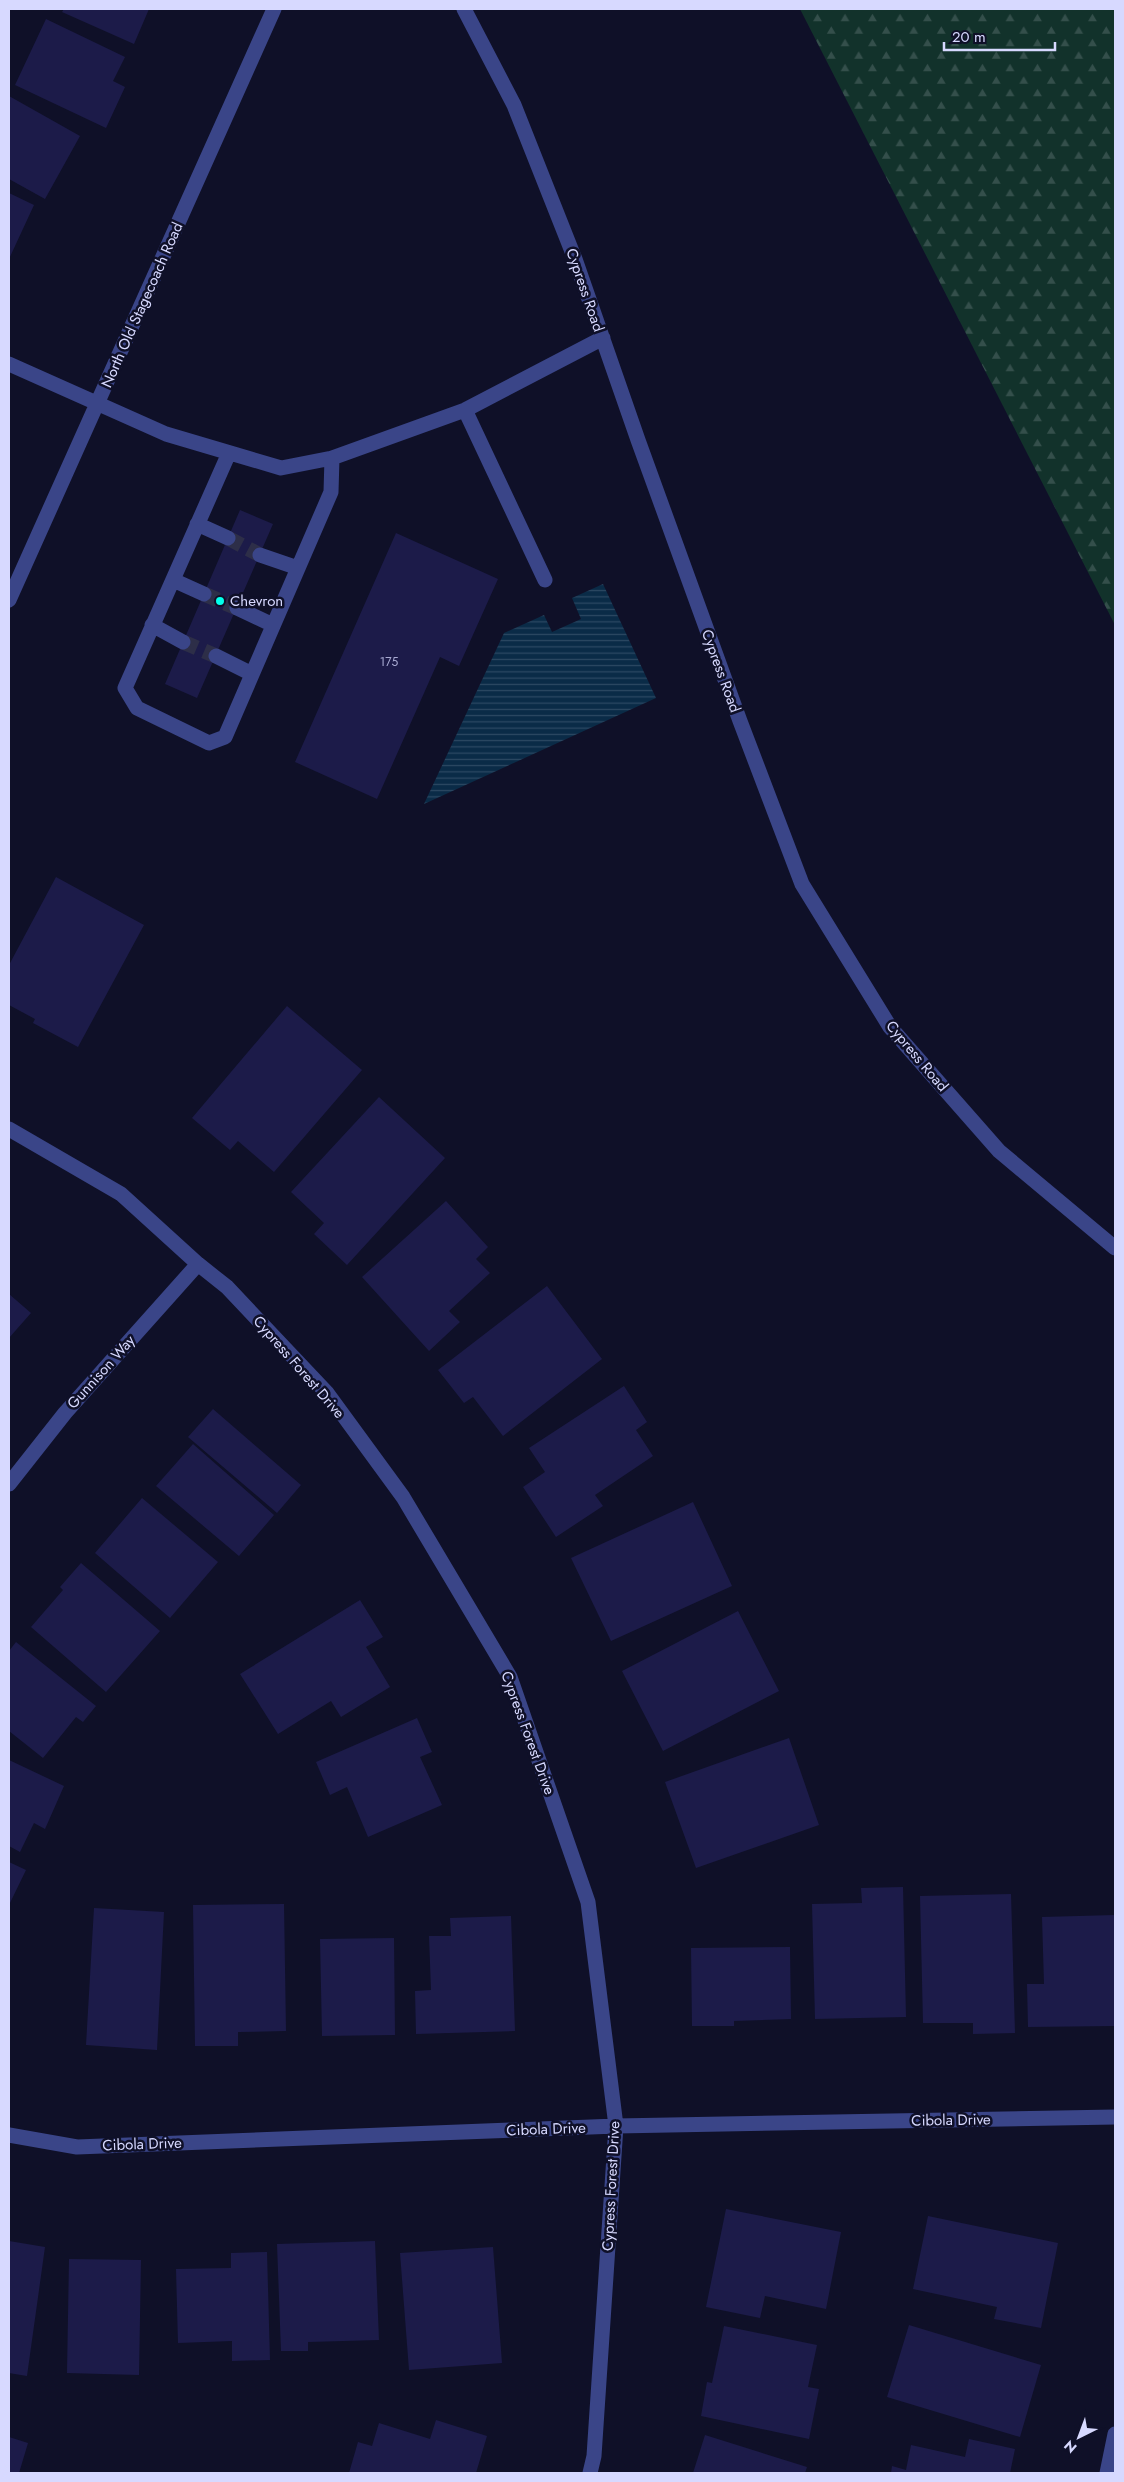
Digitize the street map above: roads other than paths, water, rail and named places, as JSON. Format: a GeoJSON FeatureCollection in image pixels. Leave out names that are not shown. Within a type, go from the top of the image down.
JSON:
{"type":"FeatureCollection","features":[{"type":"Feature","properties":{"kind":"street","name":"North Old Stagecoach Road"},"geometry":{"type":"LineString","coordinates":[[9,600],[274,9]]}},
{"type":"Feature","properties":{"kind":"street","name":"Cypress Road"},"geometry":{"type":"LineString","coordinates":[[464,9],[514,105],[575,258],[736,712],[802,884],[890,1027],[999,1151],[1115,1248]]}},
{"type":"Feature","properties":{"kind":"street"},"geometry":{"type":"LineString","coordinates":[[9,364],[166,434],[281,468],[332,458],[465,410],[602,338]]}},
{"type":"Feature","properties":{"kind":"street"},"geometry":{"type":"LineString","coordinates":[[465,410],[545,580]]}},
{"type":"Feature","properties":{"kind":"street"},"geometry":{"type":"LineString","coordinates":[[229,453],[125,688],[137,708],[209,743],[225,737],[331,492],[332,458]]}},
{"type":"Feature","properties":{"kind":"street"},"geometry":{"type":"LineString","coordinates":[[197,524],[228,538]]}},
{"type":"Feature","properties":{"kind":"street"},"geometry":{"type":"LineString","coordinates":[[260,555],[298,568]]}},
{"type":"Feature","properties":{"kind":"street"},"geometry":{"type":"LineString","coordinates":[[173,580],[204,594]]}},
{"type":"Feature","properties":{"kind":"street"},"geometry":{"type":"LineString","coordinates":[[237,608],[273,625]]}},
{"type":"Feature","properties":{"kind":"street"},"geometry":{"type":"LineString","coordinates":[[152,626],[183,642]]}},
{"type":"Feature","properties":{"kind":"street"},"geometry":{"type":"LineString","coordinates":[[216,656],[252,674]]}},
{"type":"Feature","properties":{"kind":"street","name":"Cypress Forest Drive"},"geometry":{"type":"LineString","coordinates":[[9,1129],[121,1194],[198,1264],[227,1287],[327,1394],[403,1497],[510,1677],[588,1902],[616,2126],[594,2456],[590,2473]]}},
{"type":"Feature","properties":{"kind":"street","name":"Gunnison Way"},"geometry":{"type":"LineString","coordinates":[[9,1484],[65,1413],[198,1264]]}},
{"type":"Feature","properties":{"kind":"street","name":"Cibola Drive"},"geometry":{"type":"LineString","coordinates":[[9,2135],[78,2147],[616,2126],[1115,2117]]}},
{"type":"Feature","properties":{"kind":"street"},"geometry":{"type":"LineString","coordinates":[[1107,2473],[1115,2434]]}},
{"type":"Feature","properties":{"kind":"water"},"geometry":{"type":"Polygon","coordinates":[[[603,584],[656,698],[424,804],[504,633],[544,615],[552,632],[581,619],[572,598],[603,584]]]}},
{"type":"Feature","properties":{"kind":"tunnel"},"geometry":{"type":"LineString","coordinates":[[228,538],[260,555]]}},
{"type":"Feature","properties":{"kind":"tunnel"},"geometry":{"type":"LineString","coordinates":[[204,594],[237,608]]}},
{"type":"Feature","properties":{"kind":"tunnel"},"geometry":{"type":"LineString","coordinates":[[183,642],[216,656]]}},
{"type":"Feature","properties":{"kind":"place","name":"Chevron"},"geometry":{"type":"Point","coordinates":[220,601]}}]}
